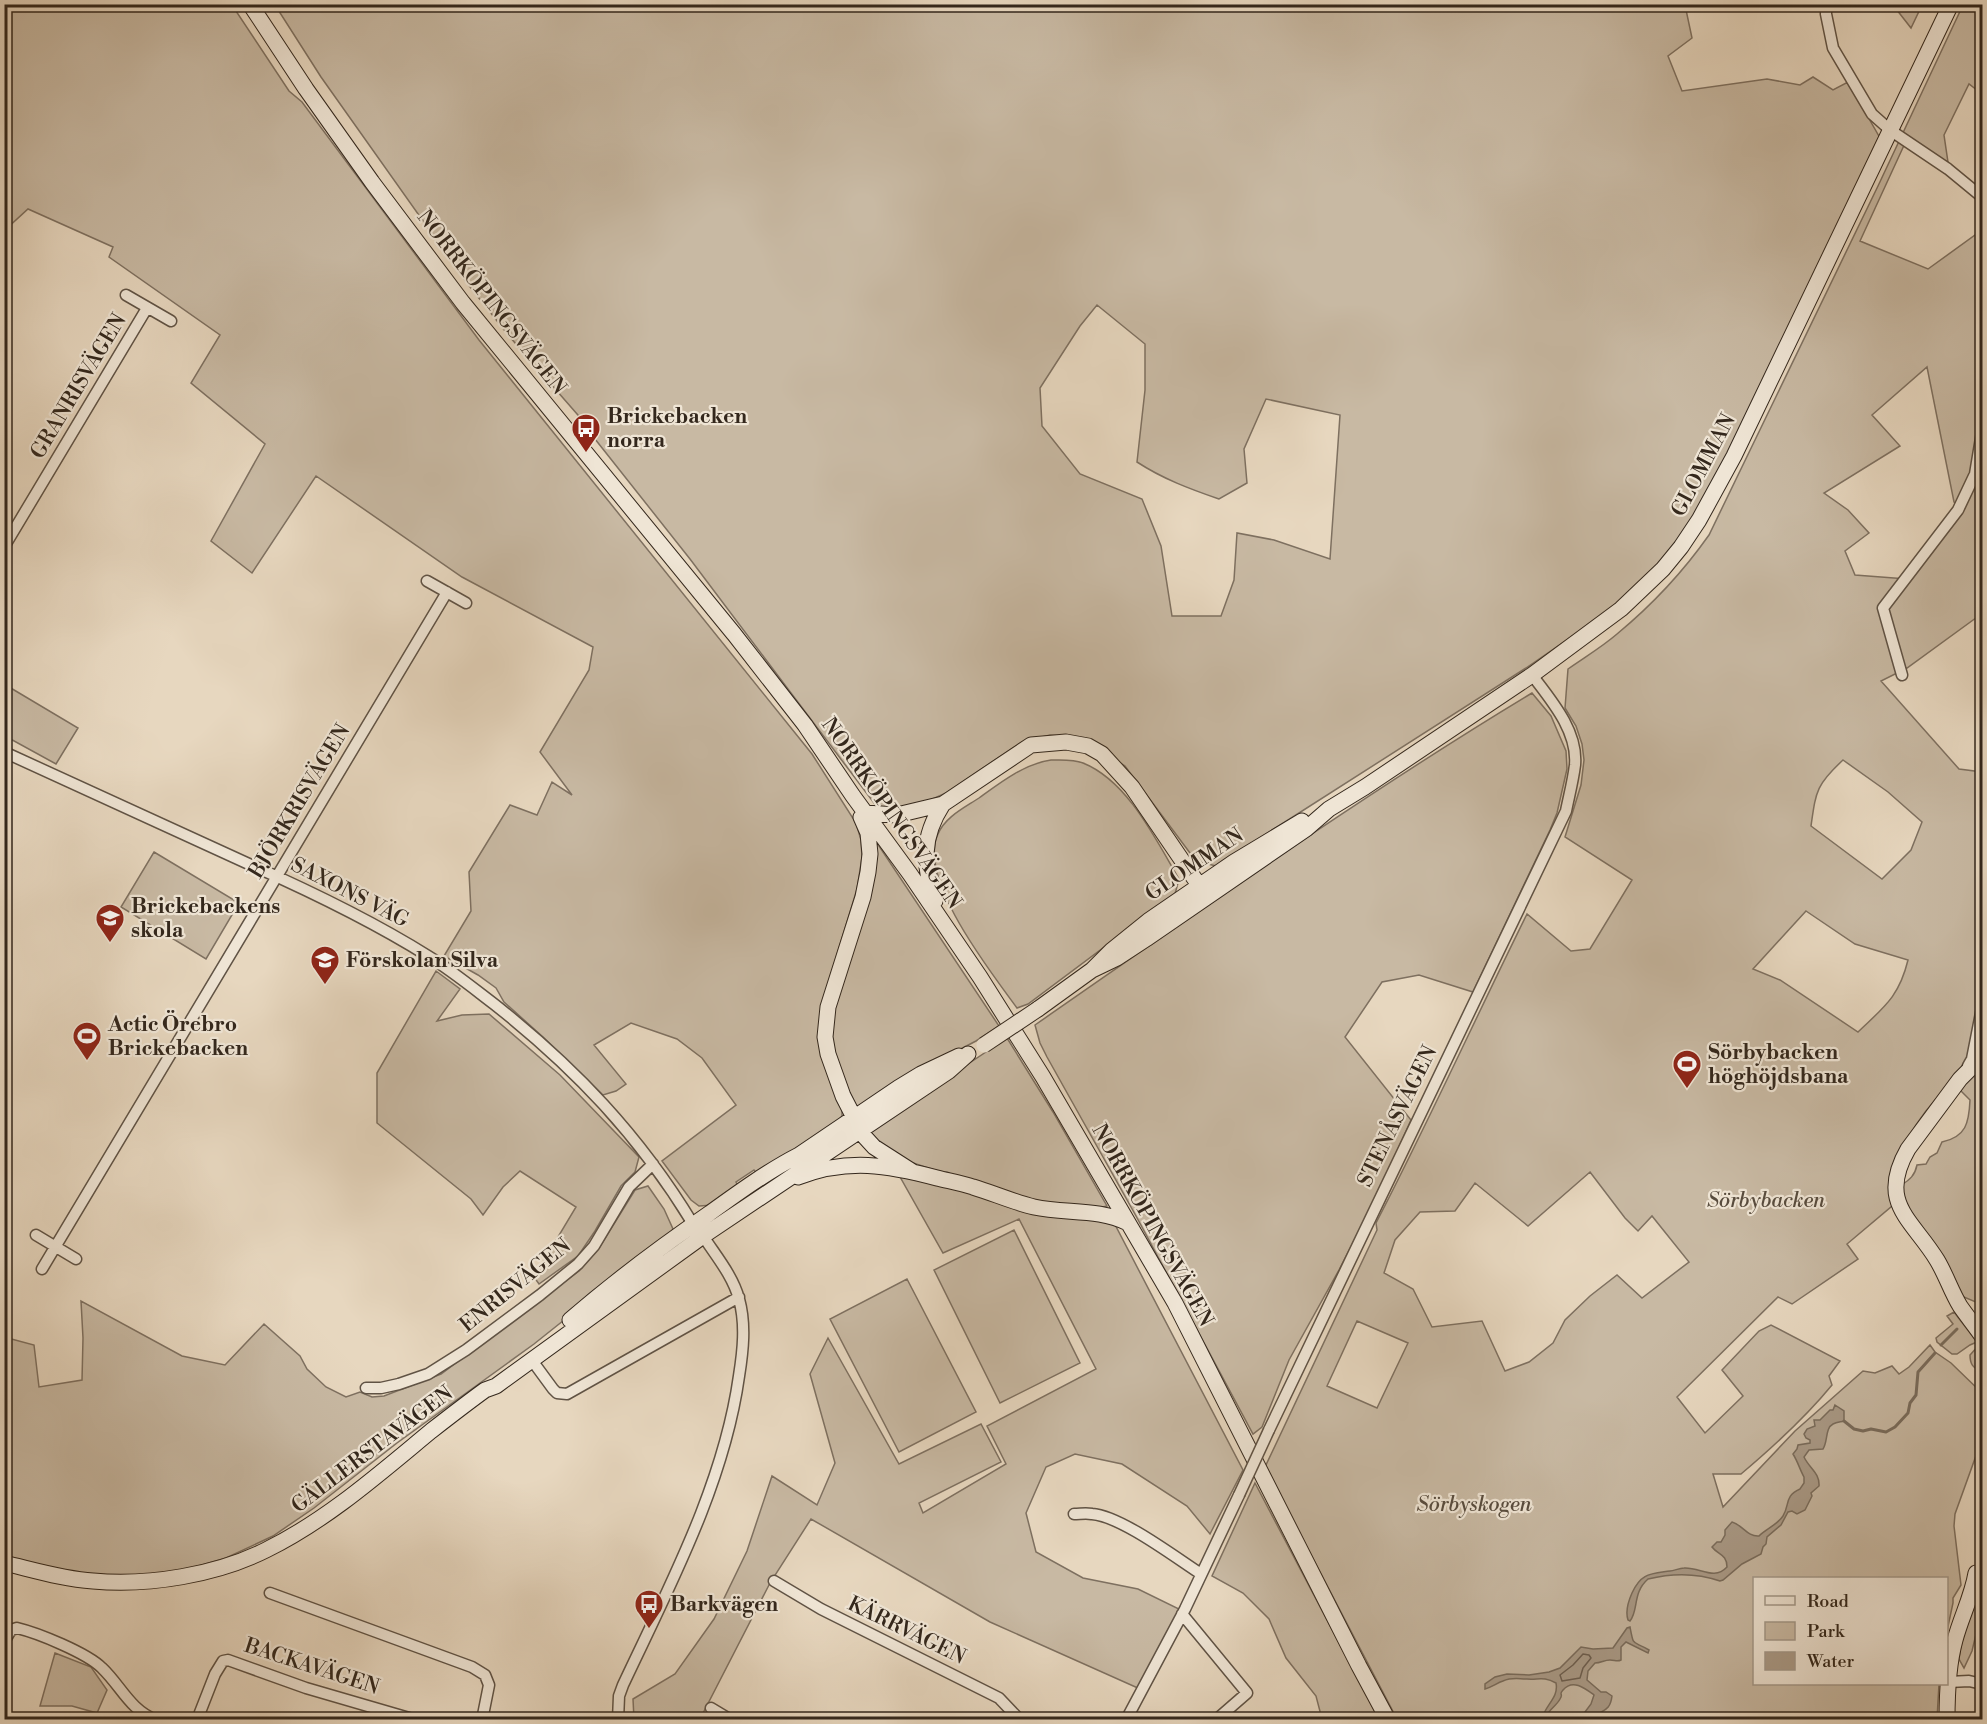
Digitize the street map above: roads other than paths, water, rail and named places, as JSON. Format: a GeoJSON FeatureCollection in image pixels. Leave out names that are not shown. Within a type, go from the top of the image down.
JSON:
{"type":"FeatureCollection","features":[{"type":"Feature","properties":{"kind":"main road","name":"NORRKÖPINGSVÄGEN"},"geometry":{"type":"LineString","coordinates":[[250,4],[306,89],[463,303],[734,634],[804,725],[980,977],[1043,1077],[1174,1303],[1388,1719]]}},
{"type":"Feature","properties":{"kind":"main road","name":"GLOMMAN"},"geometry":{"type":"LineString","coordinates":[[857,1124],[949,1071],[968,1054],[1038,1009],[1092,970],[1131,933],[1203,891],[1270,839],[1329,809],[1365,787],[1532,675],[1593,632],[1638,594],[1663,569],[1699,520],[1734,456],[1951,4]]}},
{"type":"Feature","properties":{"kind":"main road"},"geometry":{"type":"LineString","coordinates":[[940,918],[927,876],[925,855],[928,832],[933,818],[943,804],[1031,745],[1066,742],[1088,746],[1102,754],[1132,786],[1203,891]]}},
{"type":"Feature","properties":{"kind":"main road"},"geometry":{"type":"LineString","coordinates":[[853,796],[868,833],[870,854],[868,872],[863,897],[828,1007],[825,1037],[834,1072],[857,1124],[874,1148],[913,1172]]}},
{"type":"Feature","properties":{"kind":"main road"},"geometry":{"type":"LineString","coordinates":[[865,813],[897,814],[943,804]]}},
{"type":"Feature","properties":{"kind":"main road"},"geometry":{"type":"LineString","coordinates":[[1983,1057],[1960,1079],[1908,1149],[1901,1162],[1896,1188],[1902,1214],[1933,1255],[1960,1306],[1983,1336]]}},
{"type":"Feature","properties":{"kind":"main road","name":"GÄLLERSTAVÄGEN"},"geometry":{"type":"LineString","coordinates":[[485,1390],[491,1379],[537,1347],[632,1269],[781,1183],[857,1124]]}},
{"type":"Feature","properties":{"kind":"main road","name":"GÄLLERSTAVÄGEN"},"geometry":{"type":"LineString","coordinates":[[4,1563],[60,1577],[129,1582],[169,1580],[243,1560],[266,1550],[339,1505],[485,1390],[496,1386],[698,1230],[766,1174],[857,1124]]}},
{"type":"Feature","properties":{"kind":"main road"},"geometry":{"type":"LineString","coordinates":[[781,1183],[804,1174],[849,1165],[874,1165],[972,1186],[1034,1207],[1102,1213],[1115,1216],[1128,1223]]}},
{"type":"Feature","properties":{"kind":"main road"},"geometry":{"type":"LineString","coordinates":[[1947,1719],[1955,1641],[1979,1567]]}},
{"type":"Feature","properties":{"kind":"street"},"geometry":{"type":"LineString","coordinates":[[1826,4],[1833,48],[1872,114],[1890,130],[1948,169],[1983,197]]}},
{"type":"Feature","properties":{"kind":"street","name":"GRANRISVÄGEN"},"geometry":{"type":"LineString","coordinates":[[126,295],[171,321]]}},
{"type":"Feature","properties":{"kind":"street","name":"GRANRISVÄGEN"},"geometry":{"type":"LineString","coordinates":[[4,547],[147,308]]}},
{"type":"Feature","properties":{"kind":"street"},"geometry":{"type":"LineString","coordinates":[[1902,675],[1883,608],[1958,510],[1975,474],[1983,432]]}},
{"type":"Feature","properties":{"kind":"street"},"geometry":{"type":"LineString","coordinates":[[427,581],[466,603]]}},
{"type":"Feature","properties":{"kind":"street","name":"BJÖRKRISVÄGEN"},"geometry":{"type":"LineString","coordinates":[[42,1269],[447,592]]}},
{"type":"Feature","properties":{"kind":"street","name":"STENÅSVÄGEN"},"geometry":{"type":"LineString","coordinates":[[1126,1719],[1182,1614],[1566,811],[1575,763],[1571,737],[1559,711],[1532,675]]}},
{"type":"Feature","properties":{"kind":"street","name":"SAXONS VÄG"},"geometry":{"type":"LineString","coordinates":[[4,752],[74,786],[277,876],[389,932],[439,963],[562,1061],[620,1122],[653,1164],[731,1279],[739,1297],[743,1316],[743,1343],[736,1397],[724,1452],[708,1496],[623,1685],[619,1696],[618,1719]]}},
{"type":"Feature","properties":{"kind":"street"},"geometry":{"type":"LineString","coordinates":[[1960,1079],[1972,1059],[1983,1008]]}},
{"type":"Feature","properties":{"kind":"street","name":"ENRISVÄGEN"},"geometry":{"type":"LineString","coordinates":[[366,1388],[381,1388],[399,1384],[428,1374],[466,1350],[540,1294],[578,1264],[594,1246],[629,1186],[653,1164]]}},
{"type":"Feature","properties":{"kind":"street"},"geometry":{"type":"LineString","coordinates":[[36,1235],[76,1259]]}},
{"type":"Feature","properties":{"kind":"street"},"geometry":{"type":"LineString","coordinates":[[531,1359],[557,1393],[567,1394],[739,1297]]}},
{"type":"Feature","properties":{"kind":"street"},"geometry":{"type":"LineString","coordinates":[[1074,1514],[1094,1514],[1110,1519],[1144,1537],[1201,1574]]}},
{"type":"Feature","properties":{"kind":"street","name":"KÄRRVÄGEN"},"geometry":{"type":"LineString","coordinates":[[774,1581],[821,1609],[999,1698],[1020,1719]]}},
{"type":"Feature","properties":{"kind":"street"},"geometry":{"type":"LineString","coordinates":[[270,1593],[472,1667],[484,1675],[489,1685],[482,1719]]}},
{"type":"Feature","properties":{"kind":"street"},"geometry":{"type":"LineString","coordinates":[[1182,1614],[1247,1693],[1216,1719]]}},
{"type":"Feature","properties":{"kind":"street"},"geometry":{"type":"LineString","coordinates":[[4,1642],[11,1630],[17,1628],[85,1657],[105,1671],[141,1713],[156,1719]]}},
{"type":"Feature","properties":{"kind":"street","name":"BACKAVÄGEN"},"geometry":{"type":"LineString","coordinates":[[197,1719],[219,1665],[228,1660],[306,1688],[416,1719]]}},
{"type":"Feature","properties":{"kind":"street"},"geometry":{"type":"LineString","coordinates":[[1949,1682],[1983,1684]]}},
{"type":"Feature","properties":{"kind":"street"},"geometry":{"type":"LineString","coordinates":[[711,1708],[731,1719]]}},
{"type":"Feature","properties":{"kind":"water"},"geometry":{"type":"Polygon","coordinates":[[[1835,1405],[1844,1411],[1844,1421],[1830,1426],[1823,1449],[1809,1450],[1804,1457],[1819,1481],[1819,1486],[1811,1493],[1812,1496],[1805,1510],[1797,1514],[1792,1511],[1788,1512],[1781,1525],[1767,1537],[1761,1554],[1742,1564],[1723,1580],[1684,1575],[1648,1579],[1640,1590],[1633,1617],[1630,1621],[1628,1620],[1629,1600],[1635,1586],[1643,1578],[1682,1568],[1712,1573],[1722,1571],[1727,1567],[1726,1560],[1712,1547],[1717,1542],[1721,1542],[1725,1530],[1732,1522],[1751,1535],[1759,1536],[1781,1519],[1789,1498],[1804,1483],[1804,1477],[1793,1454],[1798,1445],[1810,1443],[1804,1434],[1807,1429],[1815,1426],[1814,1420],[1820,1420],[1830,1410],[1833,1410],[1835,1405]]]}},
{"type":"Feature","properties":{"kind":"water"},"geometry":{"type":"Polygon","coordinates":[[[1630,1627],[1633,1641],[1649,1650],[1648,1653],[1626,1642],[1621,1647],[1621,1660],[1595,1663],[1588,1671],[1587,1680],[1601,1692],[1612,1696],[1607,1708],[1592,1719],[1585,1719],[1582,1716],[1591,1704],[1594,1695],[1579,1686],[1571,1685],[1563,1690],[1559,1701],[1547,1715],[1548,1719],[1542,1719],[1556,1693],[1556,1683],[1552,1681],[1512,1679],[1485,1689],[1485,1684],[1495,1677],[1507,1674],[1529,1675],[1560,1668],[1581,1647],[1613,1648],[1630,1627]]]}},
{"type":"Feature","properties":{"kind":"waterway"},"geometry":{"type":"LineString","coordinates":[[1941,1345],[1957,1329]]}},
{"type":"Feature","properties":{"kind":"waterway"},"geometry":{"type":"LineString","coordinates":[[1844,1421],[1854,1429],[1863,1431],[1871,1429],[1886,1432],[1895,1427],[1908,1413],[1910,1403],[1916,1395],[1918,1372],[1935,1353]]}},
{"type":"Feature","properties":{"kind":"place","name":"Brickebacken norra"},"geometry":{"type":"Point","coordinates":[586,454]}},
{"type":"Feature","properties":{"kind":"place","name":"Brickebackens skola"},"geometry":{"type":"Point","coordinates":[110,944]}},
{"type":"Feature","properties":{"kind":"place","name":"Förskolan Silva"},"geometry":{"type":"Point","coordinates":[325,986]}},
{"type":"Feature","properties":{"kind":"place","name":"Actic Örebro Brickebacken"},"geometry":{"type":"Point","coordinates":[87,1062]}},
{"type":"Feature","properties":{"kind":"place","name":"Sörbybacken höghöjdsbana"},"geometry":{"type":"Point","coordinates":[1687,1090]}},
{"type":"Feature","properties":{"kind":"place","name":"Barkvägen"},"geometry":{"type":"Point","coordinates":[649,1630]}},
{"type":"Feature","properties":{"kind":"park label","name":"Sörbybacken"},"geometry":{"type":"Point","coordinates":[1766,1200]}},
{"type":"Feature","properties":{"kind":"park label","name":"Sörbyskogen"},"geometry":{"type":"Point","coordinates":[1474,1504]}}]}
